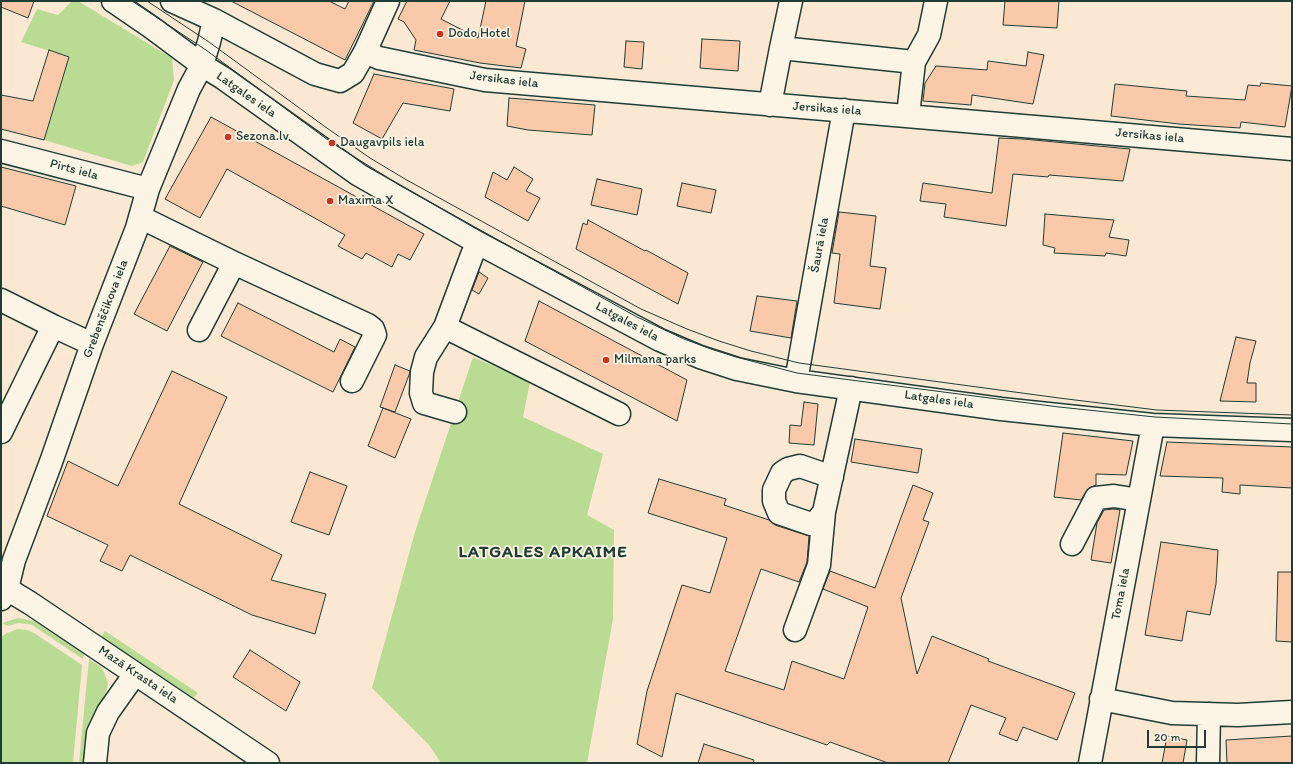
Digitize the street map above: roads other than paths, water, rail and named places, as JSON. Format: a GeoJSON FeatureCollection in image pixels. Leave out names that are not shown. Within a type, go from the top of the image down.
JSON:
{"type":"FeatureCollection","features":[{"type":"Feature","properties":{"kind":"street","name":"Latgales iela"},"geometry":{"type":"LineString","coordinates":[[114,1],[202,65],[223,78],[359,175],[478,243],[660,340],[700,358],[738,369],[796,381],[1001,408],[1153,425],[1292,430]]}},
{"type":"Feature","properties":{"kind":"street"},"geometry":{"type":"LineString","coordinates":[[175,2],[249,38],[315,74],[340,81],[353,72],[365,52],[388,1]]}},
{"type":"Feature","properties":{"kind":"street"},"geometry":{"type":"LineString","coordinates":[[770,105],[791,1]]}},
{"type":"Feature","properties":{"kind":"street"},"geometry":{"type":"LineString","coordinates":[[908,115],[914,62],[929,34],[936,1]]}},
{"type":"Feature","properties":{"kind":"street","name":"Grebenščikova iela"},"geometry":{"type":"LineString","coordinates":[[4,594],[7,555],[51,462],[92,344],[140,217],[148,189],[190,89],[202,65],[214,20]]}},
{"type":"Feature","properties":{"kind":"street"},"geometry":{"type":"LineString","coordinates":[[781,48],[914,62]]}},
{"type":"Feature","properties":{"kind":"street","name":"Jersikas iela"},"geometry":{"type":"LineString","coordinates":[[365,52],[379,58],[485,80],[1292,149]]}},
{"type":"Feature","properties":{"kind":"street","name":"Šaurā iela"},"geometry":{"type":"LineString","coordinates":[[796,381],[844,110]]}},
{"type":"Feature","properties":{"kind":"street","name":"Pirts iela"},"geometry":{"type":"LineString","coordinates":[[1,151],[148,189]]}},
{"type":"Feature","properties":{"kind":"street"},"geometry":{"type":"LineString","coordinates":[[140,217],[374,329],[375,335],[352,381]]}},
{"type":"Feature","properties":{"kind":"street"},"geometry":{"type":"LineString","coordinates":[[455,412],[424,403],[420,393],[422,372],[426,357],[445,327],[478,243]]}},
{"type":"Feature","properties":{"kind":"street"},"geometry":{"type":"LineString","coordinates":[[199,330],[234,263]]}},
{"type":"Feature","properties":{"kind":"street"},"geometry":{"type":"LineString","coordinates":[[1,300],[92,344]]}},
{"type":"Feature","properties":{"kind":"street"},"geometry":{"type":"LineString","coordinates":[[1,432],[53,326]]}},
{"type":"Feature","properties":{"kind":"street"},"geometry":{"type":"LineString","coordinates":[[445,327],[619,414]]}},
{"type":"Feature","properties":{"kind":"street"},"geometry":{"type":"LineString","coordinates":[[795,630],[819,565],[824,512],[851,388]]}},
{"type":"Feature","properties":{"kind":"street","name":"Toma iela"},"geometry":{"type":"LineString","coordinates":[[1090,763],[1153,425]]}},
{"type":"Feature","properties":{"kind":"street"},"geometry":{"type":"LineString","coordinates":[[824,512],[816,522],[811,524],[779,513],[774,501],[774,490],[782,473],[788,469],[800,466],[832,477]]}},
{"type":"Feature","properties":{"kind":"street"},"geometry":{"type":"LineString","coordinates":[[1072,544],[1096,498],[1114,496],[1139,500]]}},
{"type":"Feature","properties":{"kind":"street","name":"Mazā Krasta iela"},"geometry":{"type":"LineString","coordinates":[[4,594],[30,603],[268,763]]}},
{"type":"Feature","properties":{"kind":"street"},"geometry":{"type":"LineString","coordinates":[[94,763],[98,733],[108,712],[135,674]]}},
{"type":"Feature","properties":{"kind":"street"},"geometry":{"type":"LineString","coordinates":[[1101,699],[1172,714],[1238,715],[1292,712]]}},
{"type":"Feature","properties":{"kind":"street"},"geometry":{"type":"LineString","coordinates":[[1208,763],[1209,714]]}},
{"type":"Feature","properties":{"kind":"tram line"},"geometry":{"type":"LineString","coordinates":[[132,1],[206,50],[332,143],[401,186],[637,317],[684,339],[711,349],[797,373],[1059,407],[1155,417],[1292,424]]}},
{"type":"Feature","properties":{"kind":"tram line"},"geometry":{"type":"LineString","coordinates":[[147,1],[209,42],[370,158],[405,179],[641,309],[719,341],[799,363],[1059,398],[1157,410],[1292,415]]}},
{"type":"Feature","properties":{"kind":"place","name":"Dodo Hotel"},"geometry":{"type":"Point","coordinates":[440,34]}},
{"type":"Feature","properties":{"kind":"place","name":"Sezona.lv"},"geometry":{"type":"Point","coordinates":[228,137]}},
{"type":"Feature","properties":{"kind":"place","name":"Daugavpils iela"},"geometry":{"type":"Point","coordinates":[332,143]}},
{"type":"Feature","properties":{"kind":"place","name":"Maxima X"},"geometry":{"type":"Point","coordinates":[330,201]}},
{"type":"Feature","properties":{"kind":"place","name":"Milmana parks"},"geometry":{"type":"Point","coordinates":[606,360]}},
{"type":"Feature","properties":{"kind":"district","name":"LATGALES APKAIME"},"geometry":{"type":"Point","coordinates":[543,553]}}]}
